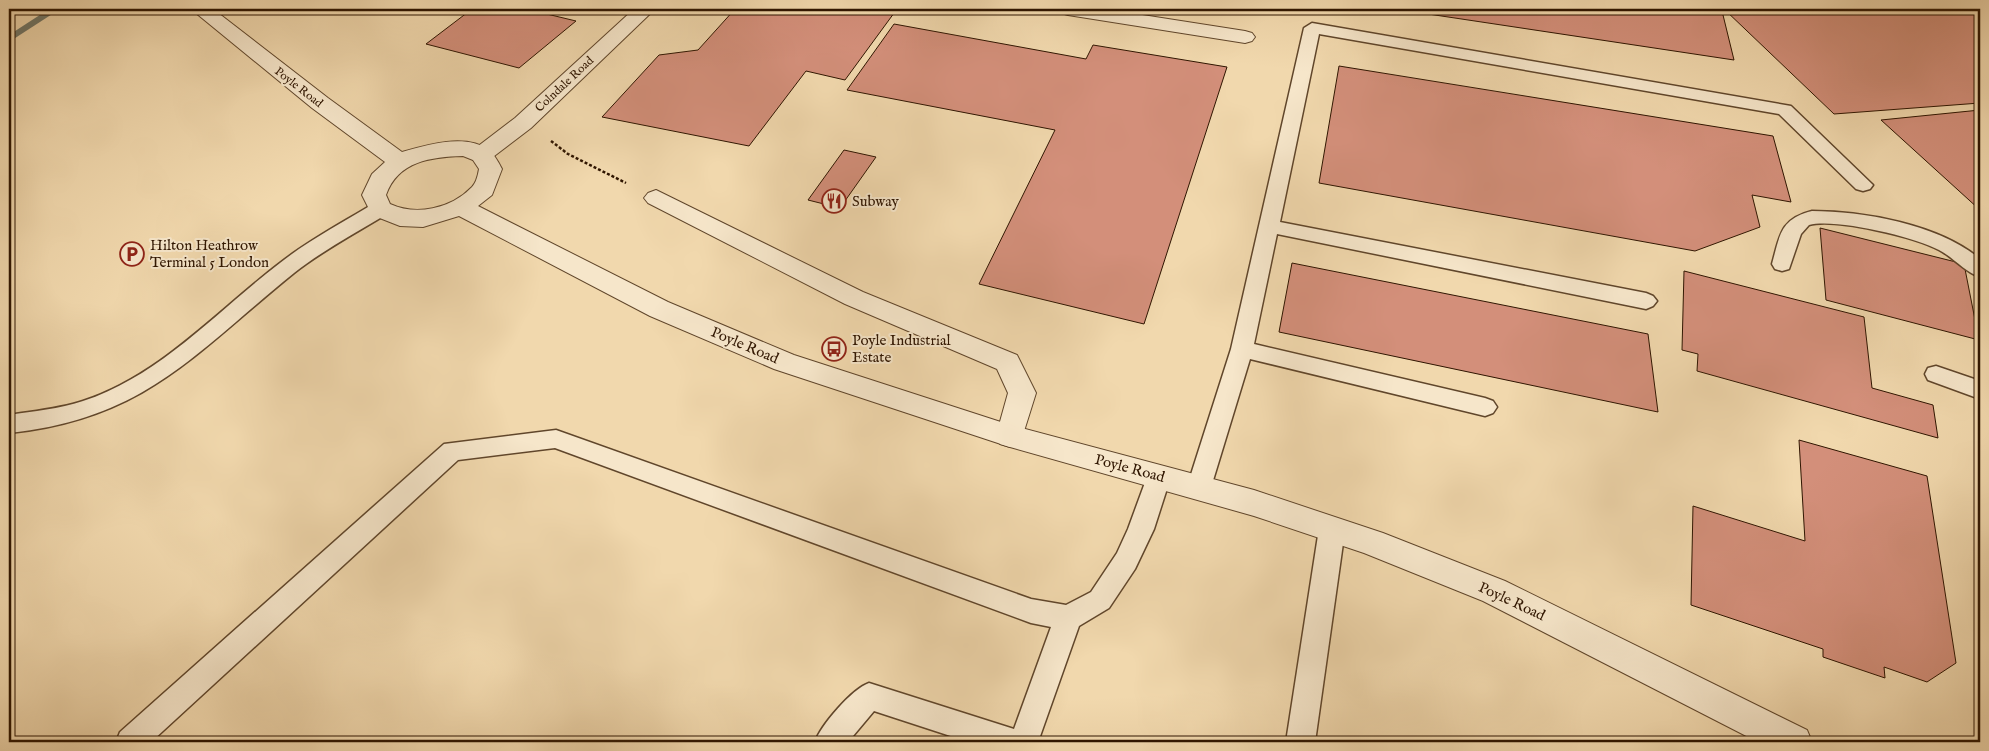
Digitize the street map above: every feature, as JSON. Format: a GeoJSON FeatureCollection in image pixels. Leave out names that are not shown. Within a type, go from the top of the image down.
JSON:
{"type":"FeatureCollection","features":[{"type":"Feature","properties":{"kind":"street","name":"Poyle Road"},"geometry":{"type":"LineString","coordinates":[[201,9],[320,104],[400,162]]}},
{"type":"Feature","properties":{"kind":"street","name":"Colndale Road"},"geometry":{"type":"LineString","coordinates":[[481,155],[523,123],[644,9]]}},
{"type":"Feature","properties":{"kind":"street"},"geometry":{"type":"LineString","coordinates":[[1068,9],[1122,13],[1245,37]]}},
{"type":"Feature","properties":{"kind":"street"},"geometry":{"type":"LineString","coordinates":[[465,149],[481,155],[491,169],[484,190],[461,207],[423,219],[400,218],[380,209],[374,195],[382,178],[400,162],[432,150],[465,149]]}},
{"type":"Feature","properties":{"kind":"street"},"geometry":{"type":"LineString","coordinates":[[656,198],[854,298],[1007,362],[1022,393],[1010,436]]}},
{"type":"Feature","properties":{"kind":"street","name":"Poyle Road"},"geometry":{"type":"LineString","coordinates":[[461,207],[659,309],[784,362],[1010,436],[1199,487],[1372,542],[1494,591],[1794,742]]}},
{"type":"Feature","properties":{"kind":"lane"},"geometry":{"type":"LineString","coordinates":[[1199,487],[1242,349],[1312,28],[1785,110],[1862,185]]}},
{"type":"Feature","properties":{"kind":"lane"},"geometry":{"type":"LineString","coordinates":[[9,424],[53,418],[101,404],[151,377],[206,336],[289,267],[380,209]]}},
{"type":"Feature","properties":{"kind":"lane"},"geometry":{"type":"LineString","coordinates":[[1782,264],[1790,238],[1801,220],[1812,216],[1862,222],[1940,242],[1970,259],[1980,270]]}},
{"type":"Feature","properties":{"kind":"lane"},"geometry":{"type":"LineString","coordinates":[[1269,226],[1646,301]]}},
{"type":"Feature","properties":{"kind":"lane"},"geometry":{"type":"LineString","coordinates":[[1242,349],[1485,407]]}},
{"type":"Feature","properties":{"kind":"lane"},"geometry":{"type":"LineString","coordinates":[[1936,374],[1980,390]]}},
{"type":"Feature","properties":{"kind":"lane"},"geometry":{"type":"LineString","coordinates":[[130,742],[452,451],[556,439],[744,510],[1031,612],[1068,618],[1100,600],[1126,561],[1141,528],[1158,476]]}},
{"type":"Feature","properties":{"kind":"lane"},"geometry":{"type":"LineString","coordinates":[[1300,742],[1332,529]]}},
{"type":"Feature","properties":{"kind":"lane"},"geometry":{"type":"LineString","coordinates":[[1024,742],[1068,618]]}},
{"type":"Feature","properties":{"kind":"lane"},"geometry":{"type":"LineString","coordinates":[[829,742],[869,696],[1011,742]]}},
{"type":"Feature","properties":{"kind":"path"},"geometry":{"type":"LineString","coordinates":[[523,123],[568,154],[656,198]]}},
{"type":"Feature","properties":{"kind":"building"},"geometry":{"type":"Polygon","coordinates":[[[472,9],[526,9],[576,21],[519,68],[426,44],[472,9]]]}},
{"type":"Feature","properties":{"kind":"building"},"geometry":{"type":"Polygon","coordinates":[[[735,9],[897,9],[845,80],[806,71],[749,146],[602,117],[659,55],[698,50],[735,9]]]}},
{"type":"Feature","properties":{"kind":"building"},"geometry":{"type":"Polygon","coordinates":[[[1395,9],[1716,9],[1723,15],[1734,60],[1395,9]]]}},
{"type":"Feature","properties":{"kind":"building"},"geometry":{"type":"Polygon","coordinates":[[[1724,9],[1980,9],[1980,103],[1834,114],[1724,9]]]}},
{"type":"Feature","properties":{"kind":"building"},"geometry":{"type":"Polygon","coordinates":[[[894,24],[1086,59],[1093,45],[1227,67],[1144,324],[979,284],[1055,130],[847,90],[894,24]]]}},
{"type":"Feature","properties":{"kind":"building"},"geometry":{"type":"Polygon","coordinates":[[[1339,66],[1773,136],[1791,202],[1752,195],[1760,227],[1695,251],[1319,183],[1339,66]]]}},
{"type":"Feature","properties":{"kind":"building"},"geometry":{"type":"Polygon","coordinates":[[[1980,110],[1980,210],[1881,120],[1980,110]]]}},
{"type":"Feature","properties":{"kind":"building"},"geometry":{"type":"Polygon","coordinates":[[[844,150],[876,157],[840,208],[808,200],[844,150]]]}},
{"type":"Feature","properties":{"kind":"building"},"geometry":{"type":"Polygon","coordinates":[[[1820,228],[1964,264],[1979,340],[1826,300],[1820,228]]]}},
{"type":"Feature","properties":{"kind":"building"},"geometry":{"type":"Polygon","coordinates":[[[1292,263],[1648,334],[1658,412],[1279,332],[1292,263]]]}},
{"type":"Feature","properties":{"kind":"building"},"geometry":{"type":"Polygon","coordinates":[[[1684,271],[1864,317],[1872,388],[1933,405],[1938,438],[1697,371],[1698,354],[1682,350],[1684,271]]]}},
{"type":"Feature","properties":{"kind":"building"},"geometry":{"type":"Polygon","coordinates":[[[1799,440],[1927,476],[1956,663],[1927,682],[1884,667],[1885,678],[1823,657],[1823,649],[1691,605],[1693,506],[1805,541],[1799,440]]]}},
{"type":"Feature","properties":{"kind":"waterway"},"geometry":{"type":"LineString","coordinates":[[9,39],[55,9]]}},
{"type":"Feature","properties":{"kind":"place","name":"Subway"},"geometry":{"type":"Point","coordinates":[834,201]}},
{"type":"Feature","properties":{"kind":"place","name":"Hilton Heathrow Terminal 5 London"},"geometry":{"type":"Point","coordinates":[132,254]}},
{"type":"Feature","properties":{"kind":"place","name":"Poyle Industrial Estate"},"geometry":{"type":"Point","coordinates":[834,349]}}]}
